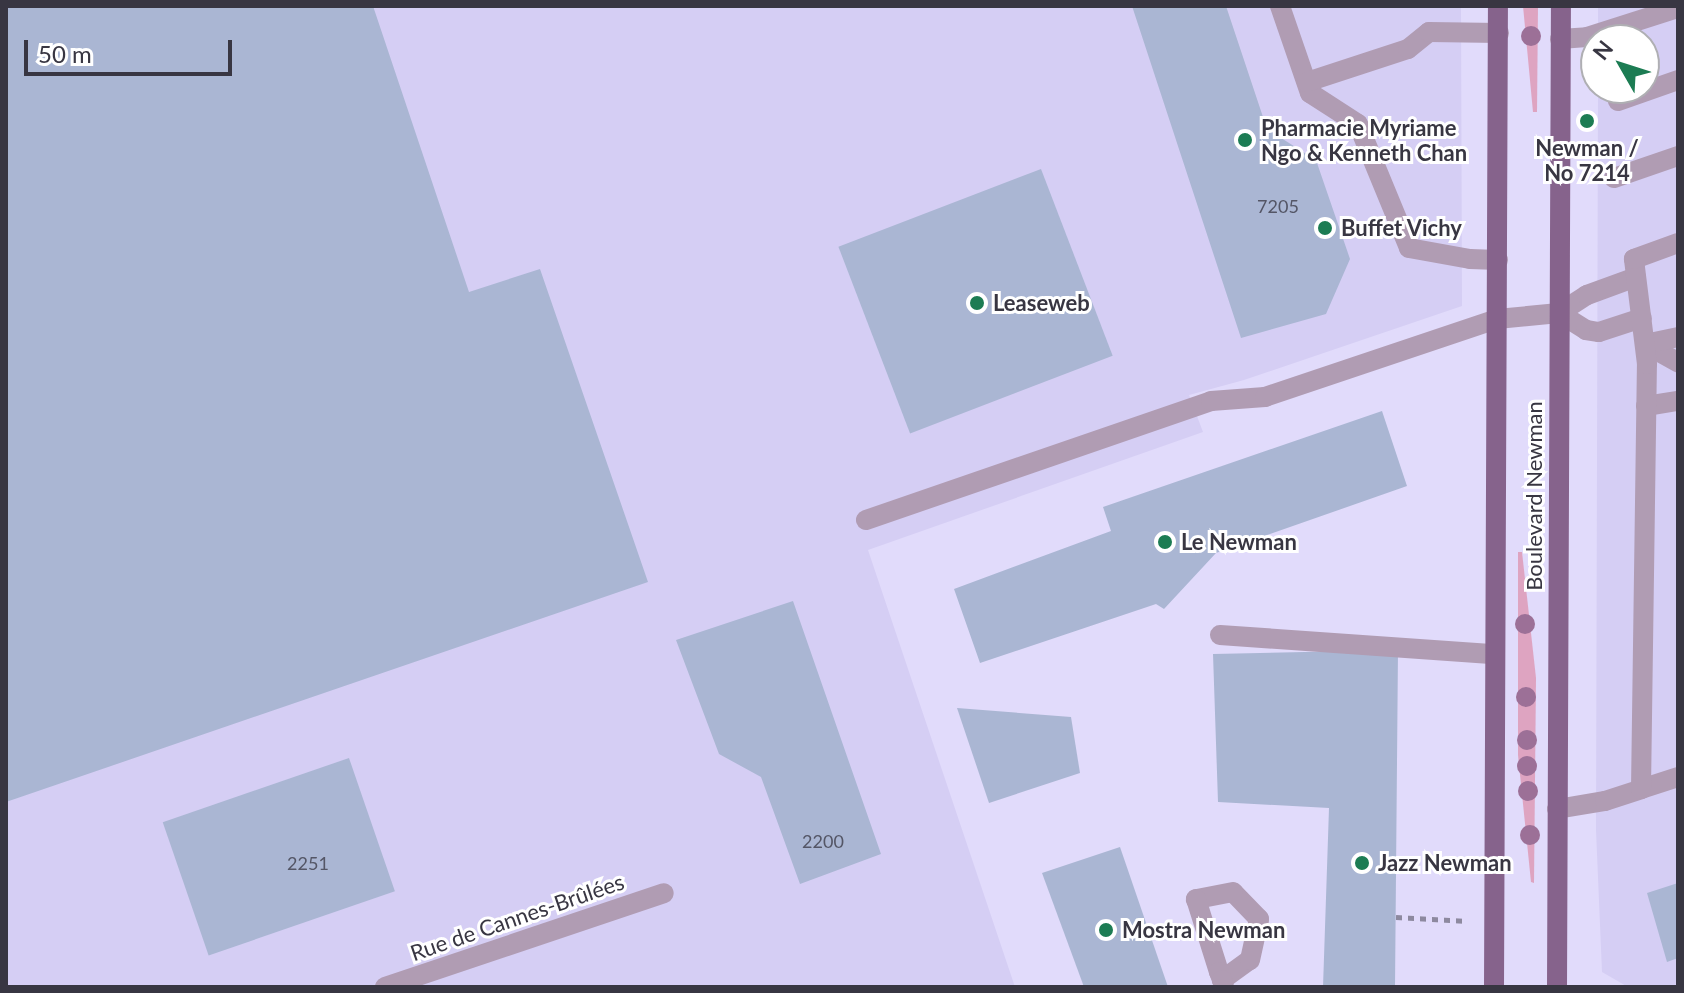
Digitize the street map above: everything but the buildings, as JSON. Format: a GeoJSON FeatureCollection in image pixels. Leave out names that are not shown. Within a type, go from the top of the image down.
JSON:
{"type":"FeatureCollection","features":[{"type":"Feature","properties":{"kind":"main road","name":"Boulevard Newman"},"geometry":{"type":"LineString","coordinates":[[1494,987],[1498,6]]}},
{"type":"Feature","properties":{"kind":"main road","name":"Boulevard Newman"},"geometry":{"type":"LineString","coordinates":[[1560,984],[1557,809],[1561,6]]}},
{"type":"Feature","properties":{"kind":"street"},"geometry":{"type":"LineString","coordinates":[[1280,6],[1310,93],[1358,124],[1409,248],[1470,259],[1498,260]]}},
{"type":"Feature","properties":{"kind":"street"},"geometry":{"type":"LineString","coordinates":[[1560,39],[1587,37],[1678,8]]}},
{"type":"Feature","properties":{"kind":"street"},"geometry":{"type":"LineString","coordinates":[[1307,82],[1408,49],[1429,32],[1499,33]]}},
{"type":"Feature","properties":{"kind":"street"},"geometry":{"type":"LineString","coordinates":[[1614,178],[1678,156]]}},
{"type":"Feature","properties":{"kind":"street"},"geometry":{"type":"LineString","coordinates":[[1641,789],[1646,406],[1645,344],[1634,259],[1678,243]]}},
{"type":"Feature","properties":{"kind":"street"},"geometry":{"type":"LineString","coordinates":[[866,520],[1211,401],[1265,397],[1497,319],[1559,313],[1587,295],[1636,277]]}},
{"type":"Feature","properties":{"kind":"street"},"geometry":{"type":"LineString","coordinates":[[1559,313],[1586,330],[1599,332],[1642,318]]}},
{"type":"Feature","properties":{"kind":"street"},"geometry":{"type":"LineString","coordinates":[[1645,344],[1678,337]]}},
{"type":"Feature","properties":{"kind":"street"},"geometry":{"type":"LineString","coordinates":[[1645,344],[1678,362]]}},
{"type":"Feature","properties":{"kind":"street"},"geometry":{"type":"LineString","coordinates":[[1646,406],[1678,401]]}},
{"type":"Feature","properties":{"kind":"street"},"geometry":{"type":"LineString","coordinates":[[1220,635],[1494,654]]}},
{"type":"Feature","properties":{"kind":"street"},"geometry":{"type":"LineString","coordinates":[[1557,809],[1605,801],[1678,777]]}},
{"type":"Feature","properties":{"kind":"street","name":"Rue de Cannes-Brûlées"},"geometry":{"type":"LineString","coordinates":[[385,987],[664,893]]}},
{"type":"Feature","properties":{"kind":"path"},"geometry":{"type":"LineString","coordinates":[[1396,917],[1468,921]]}},
{"type":"Feature","properties":{"kind":"shaded area"},"geometry":{"type":"Polygon","coordinates":[[[6,6],[1461,6],[1462,306],[1244,380],[1189,395],[1203,432],[868,550],[1015,987],[6,987],[6,6]]]}},
{"type":"Feature","properties":{"kind":"shaded area"},"geometry":{"type":"Polygon","coordinates":[[[1523,6],[1538,6],[1537,112],[1533,112],[1523,6]]]}},
{"type":"Feature","properties":{"kind":"shaded area"},"geometry":{"type":"Polygon","coordinates":[[[1598,6],[1678,6],[1678,987],[1628,987],[1602,972],[1596,830],[1598,104],[1660,104],[1660,24],[1598,24],[1598,6]]]}},
{"type":"Feature","properties":{"kind":"shaded area"},"geometry":{"type":"Polygon","coordinates":[[[1518,552],[1522,552],[1536,678],[1534,883],[1531,882],[1518,755],[1518,552]]]}},
{"type":"Feature","properties":{"kind":"place","name":"Newman / No 7214"},"geometry":{"type":"Point","coordinates":[1587,121]}},
{"type":"Feature","properties":{"kind":"place","name":"Pharmacie Myriame Ngo & Kenneth Chan"},"geometry":{"type":"Point","coordinates":[1245,140]}},
{"type":"Feature","properties":{"kind":"place","name":"Buffet Vichy"},"geometry":{"type":"Point","coordinates":[1325,228]}},
{"type":"Feature","properties":{"kind":"place","name":"Leaseweb"},"geometry":{"type":"Point","coordinates":[977,303]}},
{"type":"Feature","properties":{"kind":"place","name":"Le Newman"},"geometry":{"type":"Point","coordinates":[1165,542]}},
{"type":"Feature","properties":{"kind":"place","name":"Jazz Newman"},"geometry":{"type":"Point","coordinates":[1362,863]}},
{"type":"Feature","properties":{"kind":"place","name":"Mostra Newman"},"geometry":{"type":"Point","coordinates":[1106,930]}}]}
